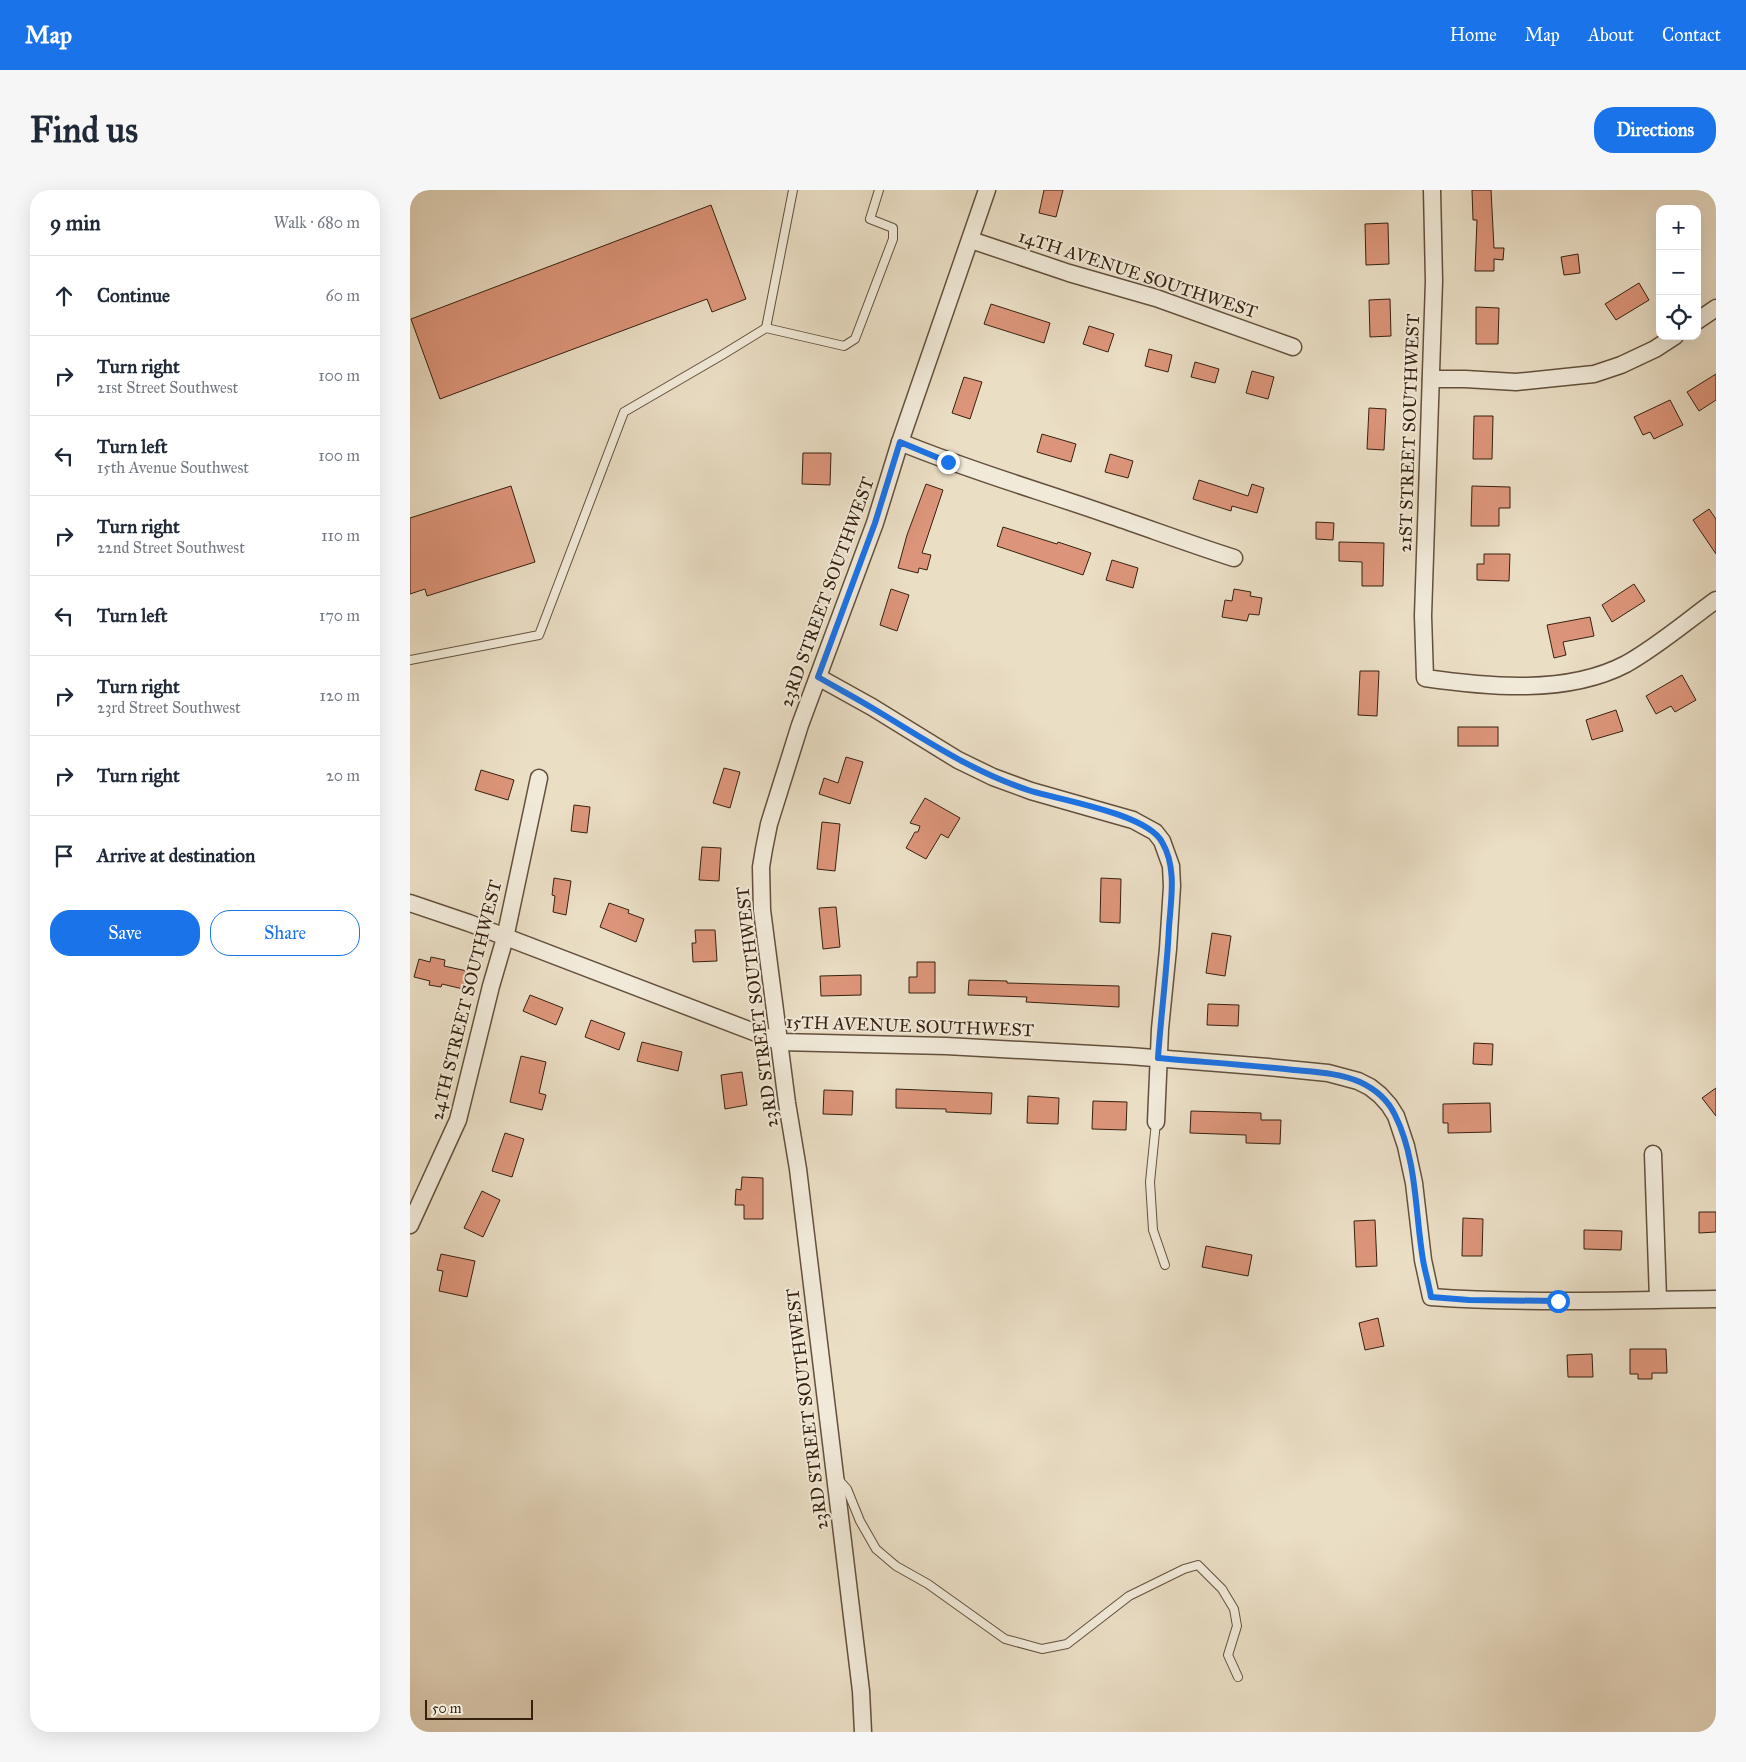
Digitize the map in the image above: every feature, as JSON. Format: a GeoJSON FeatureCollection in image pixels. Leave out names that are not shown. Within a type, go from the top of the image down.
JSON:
{"type":"FeatureCollection","features":[{"type":"Feature","properties":{"kind":"street","name":"23RD STREET SOUTHWEST"},"geometry":{"type":"LineString","coordinates":[[863,1732],[861,1691],[800,1179],[787,1103],[762,910],[761,866],[769,824],[800,725],[875,523],[900,442],[987,190]]}},
{"type":"Feature","properties":{"kind":"street","name":"21ST STREET SOUTHWEST"},"geometry":{"type":"LineString","coordinates":[[1432,190],[1434,281],[1423,616],[1425,678],[1509,686],[1561,683],[1590,678],[1609,672],[1642,654],[1716,600]]}},
{"type":"Feature","properties":{"kind":"street","name":"14TH AVENUE SOUTHWEST"},"geometry":{"type":"LineString","coordinates":[[971,240],[1069,273],[1156,298],[1293,346]]}},
{"type":"Feature","properties":{"kind":"street"},"geometry":{"type":"LineString","coordinates":[[1701,319],[1716,308]]}},
{"type":"Feature","properties":{"kind":"street"},"geometry":{"type":"LineString","coordinates":[[1431,379],[1516,382],[1594,374],[1621,365],[1655,349],[1669,340]]}},
{"type":"Feature","properties":{"kind":"street"},"geometry":{"type":"LineString","coordinates":[[900,442],[948,462],[1234,558]]}},
{"type":"Feature","properties":{"kind":"street"},"geometry":{"type":"LineString","coordinates":[[818,677],[872,707],[958,760],[992,777],[1031,791],[1133,820],[1155,832],[1162,841],[1171,866],[1172,886],[1158,1058],[1156,1122]]}},
{"type":"Feature","properties":{"kind":"street","name":"24TH STREET SOUTHWEST"},"geometry":{"type":"LineString","coordinates":[[410,1225],[458,1120],[491,986],[505,938],[539,778]]}},
{"type":"Feature","properties":{"kind":"street","name":"15TH AVENUE SOUTHWEST"},"geometry":{"type":"LineString","coordinates":[[410,903],[469,923],[780,1042],[946,1046],[1158,1058],[1328,1073],[1358,1081],[1370,1087],[1389,1105],[1396,1116],[1406,1146],[1414,1183],[1423,1260],[1431,1297],[1469,1300],[1558,1301],[1658,1299]]}},
{"type":"Feature","properties":{"kind":"street"},"geometry":{"type":"LineString","coordinates":[[1653,1154],[1658,1299],[1716,1299]]}},
{"type":"Feature","properties":{"kind":"lane"},"geometry":{"type":"LineString","coordinates":[[766,328],[793,190]]}},
{"type":"Feature","properties":{"kind":"lane"},"geometry":{"type":"LineString","coordinates":[[410,660],[539,635],[624,412],[766,328],[844,346],[855,339],[893,239],[893,228],[870,218],[879,190]]}},
{"type":"Feature","properties":{"kind":"lane"},"geometry":{"type":"LineString","coordinates":[[1156,1122],[1150,1182],[1153,1230],[1165,1265]]}},
{"type":"Feature","properties":{"kind":"lane"},"geometry":{"type":"LineString","coordinates":[[835,1476],[847,1489],[860,1521],[876,1549],[896,1566],[928,1584],[1005,1638],[1042,1649],[1068,1644],[1129,1596],[1184,1569],[1198,1565],[1222,1589],[1234,1609],[1237,1626],[1228,1655],[1238,1677]]}},
{"type":"Feature","properties":{"kind":"building"},"geometry":{"type":"Polygon","coordinates":[[[1044,190],[1063,190],[1056,217],[1039,213],[1044,190]]]}},
{"type":"Feature","properties":{"kind":"building"},"geometry":{"type":"Polygon","coordinates":[[[1472,190],[1491,190],[1494,248],[1504,248],[1503,260],[1494,259],[1494,271],[1475,271],[1477,220],[1473,220],[1472,190]]]}},
{"type":"Feature","properties":{"kind":"building"},"geometry":{"type":"Polygon","coordinates":[[[711,205],[746,299],[712,312],[707,299],[440,399],[411,319],[711,205]]]}},
{"type":"Feature","properties":{"kind":"building"},"geometry":{"type":"Polygon","coordinates":[[[1388,223],[1389,264],[1366,265],[1365,224],[1388,223]]]}},
{"type":"Feature","properties":{"kind":"building"},"geometry":{"type":"Polygon","coordinates":[[[1578,254],[1580,273],[1564,275],[1561,257],[1578,254]]]}},
{"type":"Feature","properties":{"kind":"building"},"geometry":{"type":"Polygon","coordinates":[[[1639,283],[1649,300],[1616,320],[1605,304],[1639,283]]]}},
{"type":"Feature","properties":{"kind":"building"},"geometry":{"type":"Polygon","coordinates":[[[1390,299],[1391,336],[1370,337],[1369,300],[1390,299]]]}},
{"type":"Feature","properties":{"kind":"building"},"geometry":{"type":"Polygon","coordinates":[[[991,304],[1050,323],[1044,343],[984,324],[991,304]]]}},
{"type":"Feature","properties":{"kind":"building"},"geometry":{"type":"Polygon","coordinates":[[[1476,307],[1499,308],[1498,344],[1476,344],[1476,307]]]}},
{"type":"Feature","properties":{"kind":"building"},"geometry":{"type":"Polygon","coordinates":[[[1089,326],[1114,334],[1108,352],[1083,344],[1089,326]]]}},
{"type":"Feature","properties":{"kind":"building"},"geometry":{"type":"Polygon","coordinates":[[[1149,349],[1172,355],[1168,372],[1145,366],[1149,349]]]}},
{"type":"Feature","properties":{"kind":"building"},"geometry":{"type":"Polygon","coordinates":[[[1195,362],[1219,369],[1215,383],[1191,377],[1195,362]]]}},
{"type":"Feature","properties":{"kind":"building"},"geometry":{"type":"Polygon","coordinates":[[[1252,371],[1274,377],[1268,399],[1246,393],[1252,371]]]}},
{"type":"Feature","properties":{"kind":"building"},"geometry":{"type":"Polygon","coordinates":[[[1716,374],[1716,400],[1699,411],[1687,392],[1716,374]]]}},
{"type":"Feature","properties":{"kind":"building"},"geometry":{"type":"Polygon","coordinates":[[[964,377],[982,382],[970,419],[952,413],[964,377]]]}},
{"type":"Feature","properties":{"kind":"building"},"geometry":{"type":"Polygon","coordinates":[[[1670,400],[1683,425],[1654,439],[1650,432],[1643,435],[1634,417],[1670,400]]]}},
{"type":"Feature","properties":{"kind":"building"},"geometry":{"type":"Polygon","coordinates":[[[1369,408],[1386,409],[1384,450],[1367,449],[1369,408]]]}},
{"type":"Feature","properties":{"kind":"building"},"geometry":{"type":"Polygon","coordinates":[[[1474,416],[1493,416],[1492,459],[1473,459],[1474,416]]]}},
{"type":"Feature","properties":{"kind":"building"},"geometry":{"type":"Polygon","coordinates":[[[1042,434],[1076,444],[1071,462],[1037,452],[1042,434]]]}},
{"type":"Feature","properties":{"kind":"building"},"geometry":{"type":"Polygon","coordinates":[[[803,453],[831,453],[830,485],[802,484],[803,453]]]}},
{"type":"Feature","properties":{"kind":"building"},"geometry":{"type":"Polygon","coordinates":[[[1110,454],[1133,461],[1128,478],[1105,472],[1110,454]]]}},
{"type":"Feature","properties":{"kind":"building"},"geometry":{"type":"Polygon","coordinates":[[[1199,480],[1248,496],[1252,484],[1264,488],[1257,513],[1232,506],[1231,511],[1193,499],[1199,480]]]}},
{"type":"Feature","properties":{"kind":"building"},"geometry":{"type":"Polygon","coordinates":[[[926,484],[943,490],[922,553],[931,555],[927,570],[919,568],[918,573],[898,568],[907,535],[926,484]]]}},
{"type":"Feature","properties":{"kind":"building"},"geometry":{"type":"Polygon","coordinates":[[[511,486],[535,562],[427,596],[425,589],[410,594],[410,518],[511,486]]]}},
{"type":"Feature","properties":{"kind":"building"},"geometry":{"type":"Polygon","coordinates":[[[1472,486],[1510,487],[1510,508],[1499,508],[1499,526],[1471,526],[1472,486]]]}},
{"type":"Feature","properties":{"kind":"building"},"geometry":{"type":"Polygon","coordinates":[[[1709,509],[1716,519],[1716,554],[1693,520],[1709,509]]]}},
{"type":"Feature","properties":{"kind":"building"},"geometry":{"type":"Polygon","coordinates":[[[1316,522],[1334,523],[1333,540],[1316,539],[1316,522]]]}},
{"type":"Feature","properties":{"kind":"building"},"geometry":{"type":"Polygon","coordinates":[[[1003,527],[1091,553],[1083,575],[997,546],[1003,527]]]}},
{"type":"Feature","properties":{"kind":"building"},"geometry":{"type":"Polygon","coordinates":[[[1339,542],[1384,543],[1383,586],[1362,586],[1362,562],[1339,561],[1339,542]]]}},
{"type":"Feature","properties":{"kind":"building"},"geometry":{"type":"Polygon","coordinates":[[[1484,554],[1510,554],[1509,581],[1477,580],[1477,564],[1484,564],[1484,554]]]}},
{"type":"Feature","properties":{"kind":"building"},"geometry":{"type":"Polygon","coordinates":[[[1112,560],[1138,568],[1133,588],[1106,580],[1112,560]]]}},
{"type":"Feature","properties":{"kind":"building"},"geometry":{"type":"Polygon","coordinates":[[[1634,584],[1645,601],[1612,622],[1602,605],[1634,584]]]}},
{"type":"Feature","properties":{"kind":"building"},"geometry":{"type":"Polygon","coordinates":[[[891,589],[909,595],[897,631],[880,625],[891,589]]]}},
{"type":"Feature","properties":{"kind":"building"},"geometry":{"type":"Polygon","coordinates":[[[1234,589],[1251,592],[1250,596],[1262,598],[1259,615],[1249,614],[1247,621],[1222,617],[1225,600],[1232,601],[1234,589]]]}},
{"type":"Feature","properties":{"kind":"building"},"geometry":{"type":"Polygon","coordinates":[[[1590,617],[1594,636],[1563,642],[1566,655],[1554,658],[1547,625],[1590,617]]]}},
{"type":"Feature","properties":{"kind":"building"},"geometry":{"type":"Polygon","coordinates":[[[1360,671],[1379,671],[1377,716],[1358,715],[1360,671]]]}},
{"type":"Feature","properties":{"kind":"building"},"geometry":{"type":"Polygon","coordinates":[[[1682,675],[1696,700],[1675,712],[1671,706],[1656,714],[1646,696],[1682,675]]]}},
{"type":"Feature","properties":{"kind":"building"},"geometry":{"type":"Polygon","coordinates":[[[1616,710],[1623,731],[1592,740],[1586,720],[1616,710]]]}},
{"type":"Feature","properties":{"kind":"building"},"geometry":{"type":"Polygon","coordinates":[[[1458,727],[1498,727],[1498,746],[1458,746],[1458,727]]]}},
{"type":"Feature","properties":{"kind":"building"},"geometry":{"type":"Polygon","coordinates":[[[846,757],[863,762],[850,804],[819,794],[824,778],[838,783],[846,757]]]}},
{"type":"Feature","properties":{"kind":"building"},"geometry":{"type":"Polygon","coordinates":[[[724,768],[740,772],[730,808],[713,803],[724,768]]]}},
{"type":"Feature","properties":{"kind":"building"},"geometry":{"type":"Polygon","coordinates":[[[481,770],[514,780],[508,800],[475,790],[481,770]]]}},
{"type":"Feature","properties":{"kind":"building"},"geometry":{"type":"Polygon","coordinates":[[[925,798],[960,818],[948,838],[941,834],[926,859],[906,848],[915,832],[918,832],[920,826],[910,823],[925,798]]]}},
{"type":"Feature","properties":{"kind":"building"},"geometry":{"type":"Polygon","coordinates":[[[574,805],[590,807],[587,833],[571,831],[574,805]]]}},
{"type":"Feature","properties":{"kind":"building"},"geometry":{"type":"Polygon","coordinates":[[[822,822],[840,824],[835,871],[817,869],[822,822]]]}},
{"type":"Feature","properties":{"kind":"building"},"geometry":{"type":"Polygon","coordinates":[[[702,847],[721,848],[719,881],[699,880],[702,847]]]}},
{"type":"Feature","properties":{"kind":"building"},"geometry":{"type":"Polygon","coordinates":[[[554,878],[571,881],[566,915],[553,912],[555,896],[552,895],[554,878]]]}},
{"type":"Feature","properties":{"kind":"building"},"geometry":{"type":"Polygon","coordinates":[[[1101,878],[1121,879],[1120,923],[1100,922],[1101,878]]]}},
{"type":"Feature","properties":{"kind":"building"},"geometry":{"type":"Polygon","coordinates":[[[609,903],[629,910],[628,913],[644,919],[636,942],[600,927],[609,903]]]}},
{"type":"Feature","properties":{"kind":"building"},"geometry":{"type":"Polygon","coordinates":[[[836,907],[840,947],[823,949],[819,908],[836,907]]]}},
{"type":"Feature","properties":{"kind":"building"},"geometry":{"type":"Polygon","coordinates":[[[695,930],[715,930],[717,961],[693,962],[692,943],[696,943],[695,930]]]}},
{"type":"Feature","properties":{"kind":"building"},"geometry":{"type":"Polygon","coordinates":[[[1212,933],[1231,936],[1225,976],[1206,973],[1212,933]]]}},
{"type":"Feature","properties":{"kind":"building"},"geometry":{"type":"Polygon","coordinates":[[[431,957],[445,960],[444,966],[467,971],[463,989],[442,984],[441,987],[429,985],[430,981],[414,977],[419,959],[430,962],[431,957]]]}},
{"type":"Feature","properties":{"kind":"building"},"geometry":{"type":"Polygon","coordinates":[[[917,962],[935,962],[935,993],[909,993],[909,977],[917,977],[917,962]]]}},
{"type":"Feature","properties":{"kind":"building"},"geometry":{"type":"Polygon","coordinates":[[[861,975],[861,995],[821,996],[820,976],[861,975]]]}},
{"type":"Feature","properties":{"kind":"building"},"geometry":{"type":"Polygon","coordinates":[[[969,980],[1119,986],[1119,1007],[1026,1002],[1027,997],[968,995],[969,980]]]}},
{"type":"Feature","properties":{"kind":"building"},"geometry":{"type":"Polygon","coordinates":[[[530,995],[563,1008],[556,1025],[523,1011],[530,995]]]}},
{"type":"Feature","properties":{"kind":"building"},"geometry":{"type":"Polygon","coordinates":[[[1208,1004],[1239,1005],[1238,1026],[1207,1025],[1208,1004]]]}},
{"type":"Feature","properties":{"kind":"building"},"geometry":{"type":"Polygon","coordinates":[[[591,1020],[625,1033],[619,1050],[585,1037],[591,1020]]]}},
{"type":"Feature","properties":{"kind":"building"},"geometry":{"type":"Polygon","coordinates":[[[642,1042],[682,1052],[678,1071],[637,1061],[642,1042]]]}},
{"type":"Feature","properties":{"kind":"building"},"geometry":{"type":"Polygon","coordinates":[[[1474,1043],[1493,1044],[1492,1065],[1473,1064],[1474,1043]]]}},
{"type":"Feature","properties":{"kind":"building"},"geometry":{"type":"Polygon","coordinates":[[[521,1056],[546,1062],[539,1093],[546,1095],[542,1110],[510,1102],[521,1056]]]}},
{"type":"Feature","properties":{"kind":"building"},"geometry":{"type":"Polygon","coordinates":[[[742,1072],[747,1105],[725,1109],[721,1075],[742,1072]]]}},
{"type":"Feature","properties":{"kind":"building"},"geometry":{"type":"Polygon","coordinates":[[[1716,1088],[1716,1116],[1702,1098],[1716,1088]]]}},
{"type":"Feature","properties":{"kind":"building"},"geometry":{"type":"Polygon","coordinates":[[[896,1089],[992,1093],[991,1114],[946,1112],[946,1109],[896,1108],[896,1089]]]}},
{"type":"Feature","properties":{"kind":"building"},"geometry":{"type":"Polygon","coordinates":[[[824,1090],[853,1091],[852,1115],[823,1114],[824,1090]]]}},
{"type":"Feature","properties":{"kind":"building"},"geometry":{"type":"Polygon","coordinates":[[[1028,1096],[1059,1098],[1058,1124],[1027,1123],[1028,1096]]]}},
{"type":"Feature","properties":{"kind":"building"},"geometry":{"type":"Polygon","coordinates":[[[1093,1101],[1127,1102],[1126,1130],[1092,1129],[1093,1101]]]}},
{"type":"Feature","properties":{"kind":"building"},"geometry":{"type":"Polygon","coordinates":[[[1490,1103],[1491,1132],[1448,1133],[1448,1123],[1443,1123],[1443,1104],[1490,1103]]]}},
{"type":"Feature","properties":{"kind":"building"},"geometry":{"type":"Polygon","coordinates":[[[1191,1111],[1261,1113],[1261,1120],[1281,1120],[1280,1144],[1246,1143],[1246,1135],[1190,1133],[1191,1111]]]}},
{"type":"Feature","properties":{"kind":"building"},"geometry":{"type":"Polygon","coordinates":[[[505,1133],[524,1139],[512,1177],[492,1171],[505,1133]]]}},
{"type":"Feature","properties":{"kind":"building"},"geometry":{"type":"Polygon","coordinates":[[[742,1177],[763,1178],[763,1219],[744,1219],[744,1205],[735,1205],[736,1189],[741,1190],[742,1177]]]}},
{"type":"Feature","properties":{"kind":"building"},"geometry":{"type":"Polygon","coordinates":[[[482,1191],[500,1200],[483,1237],[464,1228],[482,1191]]]}},
{"type":"Feature","properties":{"kind":"building"},"geometry":{"type":"Polygon","coordinates":[[[1699,1212],[1716,1212],[1716,1232],[1699,1233],[1699,1212]]]}},
{"type":"Feature","properties":{"kind":"building"},"geometry":{"type":"Polygon","coordinates":[[[1463,1218],[1483,1219],[1482,1256],[1462,1256],[1463,1218]]]}},
{"type":"Feature","properties":{"kind":"building"},"geometry":{"type":"Polygon","coordinates":[[[1375,1220],[1377,1266],[1356,1267],[1354,1221],[1375,1220]]]}},
{"type":"Feature","properties":{"kind":"building"},"geometry":{"type":"Polygon","coordinates":[[[1584,1230],[1622,1231],[1621,1250],[1584,1249],[1584,1230]]]}},
{"type":"Feature","properties":{"kind":"building"},"geometry":{"type":"Polygon","coordinates":[[[1206,1246],[1252,1255],[1248,1276],[1202,1267],[1206,1246]]]}},
{"type":"Feature","properties":{"kind":"building"},"geometry":{"type":"Polygon","coordinates":[[[441,1254],[475,1261],[467,1297],[439,1291],[443,1271],[437,1270],[441,1254]]]}},
{"type":"Feature","properties":{"kind":"building"},"geometry":{"type":"Polygon","coordinates":[[[1378,1318],[1384,1346],[1365,1350],[1359,1323],[1378,1318]]]}},
{"type":"Feature","properties":{"kind":"building"},"geometry":{"type":"Polygon","coordinates":[[[1630,1349],[1666,1349],[1667,1373],[1652,1373],[1652,1379],[1638,1379],[1638,1374],[1630,1374],[1630,1349]]]}},
{"type":"Feature","properties":{"kind":"building"},"geometry":{"type":"Polygon","coordinates":[[[1592,1354],[1593,1377],[1568,1377],[1567,1355],[1592,1354]]]}},
{"type":"Feature","properties":{"kind":"route"},"geometry":{"type":"LineString","coordinates":[[948,462],[900,442],[875,523],[818,677],[872,707],[958,760],[992,777],[1031,791],[1090,806],[1133,820],[1155,832],[1162,841],[1171,866],[1172,886],[1158,1058],[1328,1073],[1358,1081],[1370,1087],[1389,1105],[1396,1116],[1406,1146],[1414,1183],[1423,1260],[1431,1297],[1469,1300],[1558,1301]]}}]}
